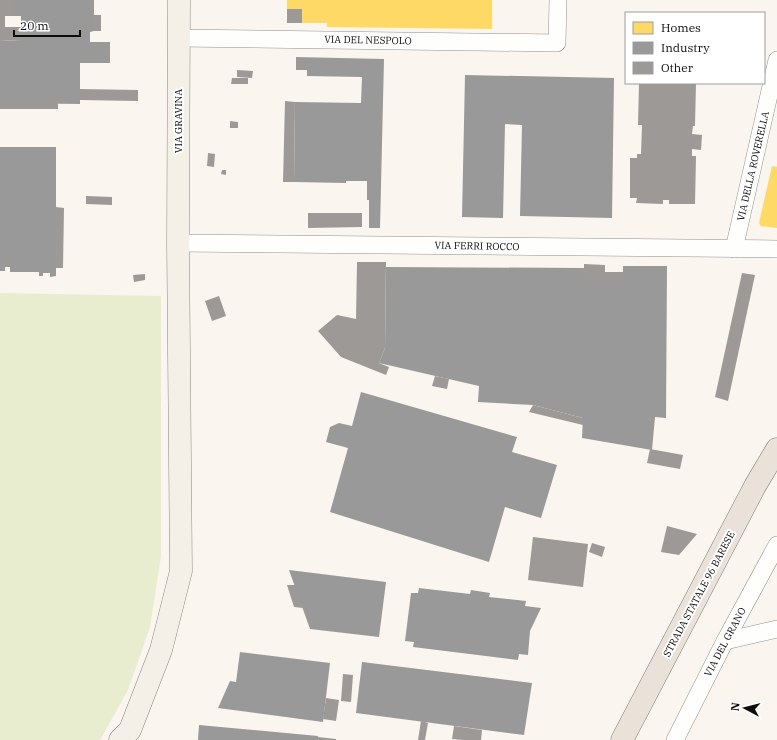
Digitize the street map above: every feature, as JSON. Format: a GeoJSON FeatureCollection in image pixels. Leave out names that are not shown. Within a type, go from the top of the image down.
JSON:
{"type":"FeatureCollection","features":[{"type":"Feature","properties":{"kind":"main road","name":"VIA GRAVINA"},"geometry":{"type":"LineString","coordinates":[[120,740],[130,730],[161,650],[181,571],[178,243],[178,0]]}},
{"type":"Feature","properties":{"kind":"main road","name":"STRADA STATALE 96 BARESE"},"geometry":{"type":"LineString","coordinates":[[622,740],[755,486],[777,449]]}},
{"type":"Feature","properties":{"kind":"street","name":"VIA DEL NESPOLO"},"geometry":{"type":"LineString","coordinates":[[179,38],[558,43],[558,0]]}},
{"type":"Feature","properties":{"kind":"street","name":"VIA DELLA ROVERELLA"},"geometry":{"type":"LineString","coordinates":[[734,249],[777,60]]}},
{"type":"Feature","properties":{"kind":"street","name":"VIA FERRI ROCCO"},"geometry":{"type":"LineString","coordinates":[[178,243],[777,250]]}},
{"type":"Feature","properties":{"kind":"street","name":"VIA DEL GRANO"},"geometry":{"type":"LineString","coordinates":[[675,740],[725,641],[777,545]]}},
{"type":"Feature","properties":{"kind":"street"},"geometry":{"type":"LineString","coordinates":[[725,641],[777,630]]}},
{"type":"Feature","properties":{"kind":"green space"},"geometry":{"type":"Polygon","coordinates":[[[0,293],[161,296],[161,556],[150,627],[128,690],[100,740],[0,740],[0,293]]]}},
{"type":"Feature","properties":{"kind":"building: Homes"},"geometry":{"type":"Polygon","coordinates":[[[287,0],[492,0],[492,29],[327,27],[327,23],[302,23],[302,9],[287,9],[287,0]]]}},
{"type":"Feature","properties":{"kind":"building: Homes"},"geometry":{"type":"Polygon","coordinates":[[[772,166],[777,167],[777,228],[761,226],[759,223],[772,166]]]}},
{"type":"Feature","properties":{"kind":"building: Industry"},"geometry":{"type":"Polygon","coordinates":[[[15,0],[94,0],[94,31],[90,32],[90,42],[110,42],[110,63],[80,63],[80,104],[0,103],[0,41],[21,40],[21,16],[15,16],[15,0]]]}},
{"type":"Feature","properties":{"kind":"building: Industry"},"geometry":{"type":"Polygon","coordinates":[[[296,57],[384,59],[380,228],[369,228],[367,181],[346,181],[346,183],[294,182],[295,102],[361,103],[362,77],[307,76],[307,70],[296,70],[296,57]]]}},
{"type":"Feature","properties":{"kind":"building: Industry"},"geometry":{"type":"Polygon","coordinates":[[[465,75],[614,78],[612,218],[520,216],[522,125],[505,124],[503,218],[462,217],[465,75]]]}},
{"type":"Feature","properties":{"kind":"building: Industry"},"geometry":{"type":"Polygon","coordinates":[[[0,147],[56,147],[56,276],[50,277],[50,273],[43,273],[43,276],[39,276],[39,272],[10,272],[10,267],[5,267],[5,271],[0,271],[0,147]]]}},
{"type":"Feature","properties":{"kind":"building: Industry"},"geometry":{"type":"Polygon","coordinates":[[[623,266],[667,266],[666,418],[655,417],[652,450],[582,438],[583,418],[533,405],[478,402],[479,386],[379,363],[385,348],[386,267],[584,268],[584,279],[623,279],[623,266]]]}},
{"type":"Feature","properties":{"kind":"building: Industry"},"geometry":{"type":"Polygon","coordinates":[[[361,392],[517,437],[512,452],[557,465],[541,518],[505,507],[489,562],[330,512],[348,448],[326,442],[330,427],[339,423],[352,426],[361,392]]]}},
{"type":"Feature","properties":{"kind":"building: Industry"},"geometry":{"type":"Polygon","coordinates":[[[289,570],[386,582],[379,637],[310,629],[289,570]]]}},
{"type":"Feature","properties":{"kind":"building: Industry"},"geometry":{"type":"Polygon","coordinates":[[[419,588],[470,594],[471,590],[490,593],[489,597],[526,601],[525,606],[541,608],[530,631],[528,655],[519,654],[518,660],[413,647],[414,642],[405,641],[411,593],[418,593],[419,588]]]}},
{"type":"Feature","properties":{"kind":"building: Industry"},"geometry":{"type":"Polygon","coordinates":[[[240,652],[330,663],[323,722],[218,708],[230,681],[236,682],[240,652]]]}},
{"type":"Feature","properties":{"kind":"building: Industry"},"geometry":{"type":"Polygon","coordinates":[[[362,662],[532,683],[524,735],[356,713],[362,662]]]}},
{"type":"Feature","properties":{"kind":"building: Industry"},"geometry":{"type":"Polygon","coordinates":[[[199,725],[318,736],[318,740],[198,740],[199,725]]]}},
{"type":"Feature","properties":{"kind":"building: Other"},"geometry":{"type":"Polygon","coordinates":[[[0,0],[15,0],[15,16],[5,16],[5,27],[21,27],[21,40],[0,41],[0,0]]]}},
{"type":"Feature","properties":{"kind":"building: Other"},"geometry":{"type":"Polygon","coordinates":[[[287,9],[302,9],[302,23],[287,23],[287,9]]]}},
{"type":"Feature","properties":{"kind":"building: Other"},"geometry":{"type":"Polygon","coordinates":[[[94,15],[101,15],[101,31],[94,31],[94,15]]]}},
{"type":"Feature","properties":{"kind":"building: Other"},"geometry":{"type":"Polygon","coordinates":[[[237,70],[253,71],[252,78],[237,77],[237,70]]]}},
{"type":"Feature","properties":{"kind":"building: Other"},"geometry":{"type":"Polygon","coordinates":[[[232,78],[248,78],[248,84],[231,84],[232,78]]]}},
{"type":"Feature","properties":{"kind":"building: Other"},"geometry":{"type":"Polygon","coordinates":[[[639,84],[696,84],[695,126],[693,126],[692,134],[702,135],[701,150],[692,149],[692,156],[696,156],[695,204],[669,204],[669,200],[663,200],[663,204],[636,203],[637,198],[630,198],[630,158],[637,158],[637,154],[641,154],[642,125],[638,125],[639,84]]]}},
{"type":"Feature","properties":{"kind":"building: Other"},"geometry":{"type":"Polygon","coordinates":[[[80,89],[138,90],[138,101],[80,100],[80,89]]]}},
{"type":"Feature","properties":{"kind":"building: Other"},"geometry":{"type":"Polygon","coordinates":[[[285,101],[295,102],[294,182],[283,182],[285,101]]]}},
{"type":"Feature","properties":{"kind":"building: Other"},"geometry":{"type":"Polygon","coordinates":[[[0,103],[58,103],[58,109],[0,109],[0,103]]]}},
{"type":"Feature","properties":{"kind":"building: Other"},"geometry":{"type":"Polygon","coordinates":[[[230,121],[238,122],[238,128],[230,128],[230,121]]]}},
{"type":"Feature","properties":{"kind":"building: Other"},"geometry":{"type":"Polygon","coordinates":[[[208,153],[215,154],[214,167],[207,166],[208,153]]]}},
{"type":"Feature","properties":{"kind":"building: Other"},"geometry":{"type":"Polygon","coordinates":[[[222,170],[226,170],[226,175],[221,174],[222,170]]]}},
{"type":"Feature","properties":{"kind":"building: Other"},"geometry":{"type":"Polygon","coordinates":[[[86,196],[112,197],[112,205],[86,204],[86,196]]]}},
{"type":"Feature","properties":{"kind":"building: Other"},"geometry":{"type":"Polygon","coordinates":[[[56,207],[64,208],[63,268],[56,268],[56,207]]]}},
{"type":"Feature","properties":{"kind":"building: Other"},"geometry":{"type":"Polygon","coordinates":[[[308,213],[362,213],[362,227],[308,228],[308,213]]]}},
{"type":"Feature","properties":{"kind":"building: Other"},"geometry":{"type":"Polygon","coordinates":[[[357,262],[386,262],[385,348],[379,363],[389,367],[386,375],[341,357],[318,331],[337,315],[356,319],[357,262]]]}},
{"type":"Feature","properties":{"kind":"building: Other"},"geometry":{"type":"Polygon","coordinates":[[[584,264],[605,265],[605,272],[623,272],[623,279],[584,279],[584,264]]]}},
{"type":"Feature","properties":{"kind":"building: Other"},"geometry":{"type":"Polygon","coordinates":[[[742,273],[755,275],[728,401],[715,397],[742,273]]]}},
{"type":"Feature","properties":{"kind":"building: Other"},"geometry":{"type":"Polygon","coordinates":[[[145,274],[145,280],[134,282],[133,275],[145,274]]]}},
{"type":"Feature","properties":{"kind":"building: Other"},"geometry":{"type":"Polygon","coordinates":[[[219,296],[226,316],[212,321],[205,301],[219,296]]]}},
{"type":"Feature","properties":{"kind":"building: Other"},"geometry":{"type":"Polygon","coordinates":[[[435,376],[449,379],[447,389],[432,386],[435,376]]]}},
{"type":"Feature","properties":{"kind":"building: Other"},"geometry":{"type":"Polygon","coordinates":[[[533,405],[583,418],[583,425],[529,412],[533,405]]]}},
{"type":"Feature","properties":{"kind":"building: Other"},"geometry":{"type":"Polygon","coordinates":[[[650,449],[683,455],[680,469],[647,463],[650,449]]]}},
{"type":"Feature","properties":{"kind":"building: Other"},"geometry":{"type":"Polygon","coordinates":[[[667,526],[697,534],[679,555],[661,552],[667,526]]]}},
{"type":"Feature","properties":{"kind":"building: Other"},"geometry":{"type":"Polygon","coordinates":[[[533,537],[588,544],[583,587],[528,580],[533,537]]]}},
{"type":"Feature","properties":{"kind":"building: Other"},"geometry":{"type":"Polygon","coordinates":[[[592,543],[605,547],[602,557],[589,552],[592,543]]]}},
{"type":"Feature","properties":{"kind":"building: Other"},"geometry":{"type":"Polygon","coordinates":[[[287,585],[295,585],[303,608],[294,607],[287,585]]]}},
{"type":"Feature","properties":{"kind":"building: Other"},"geometry":{"type":"Polygon","coordinates":[[[343,674],[353,675],[351,702],[341,701],[343,674]]]}},
{"type":"Feature","properties":{"kind":"building: Other"},"geometry":{"type":"Polygon","coordinates":[[[326,698],[339,700],[336,721],[323,719],[326,698]]]}},
{"type":"Feature","properties":{"kind":"building: Other"},"geometry":{"type":"Polygon","coordinates":[[[421,721],[428,723],[425,740],[418,740],[421,721]]]}},
{"type":"Feature","properties":{"kind":"building: Other"},"geometry":{"type":"Polygon","coordinates":[[[454,726],[482,730],[481,740],[452,739],[454,726]]]}},
{"type":"Feature","properties":{"kind":"building: Other"},"geometry":{"type":"Polygon","coordinates":[[[318,737],[336,739],[336,740],[318,740],[318,737]]]}}]}
